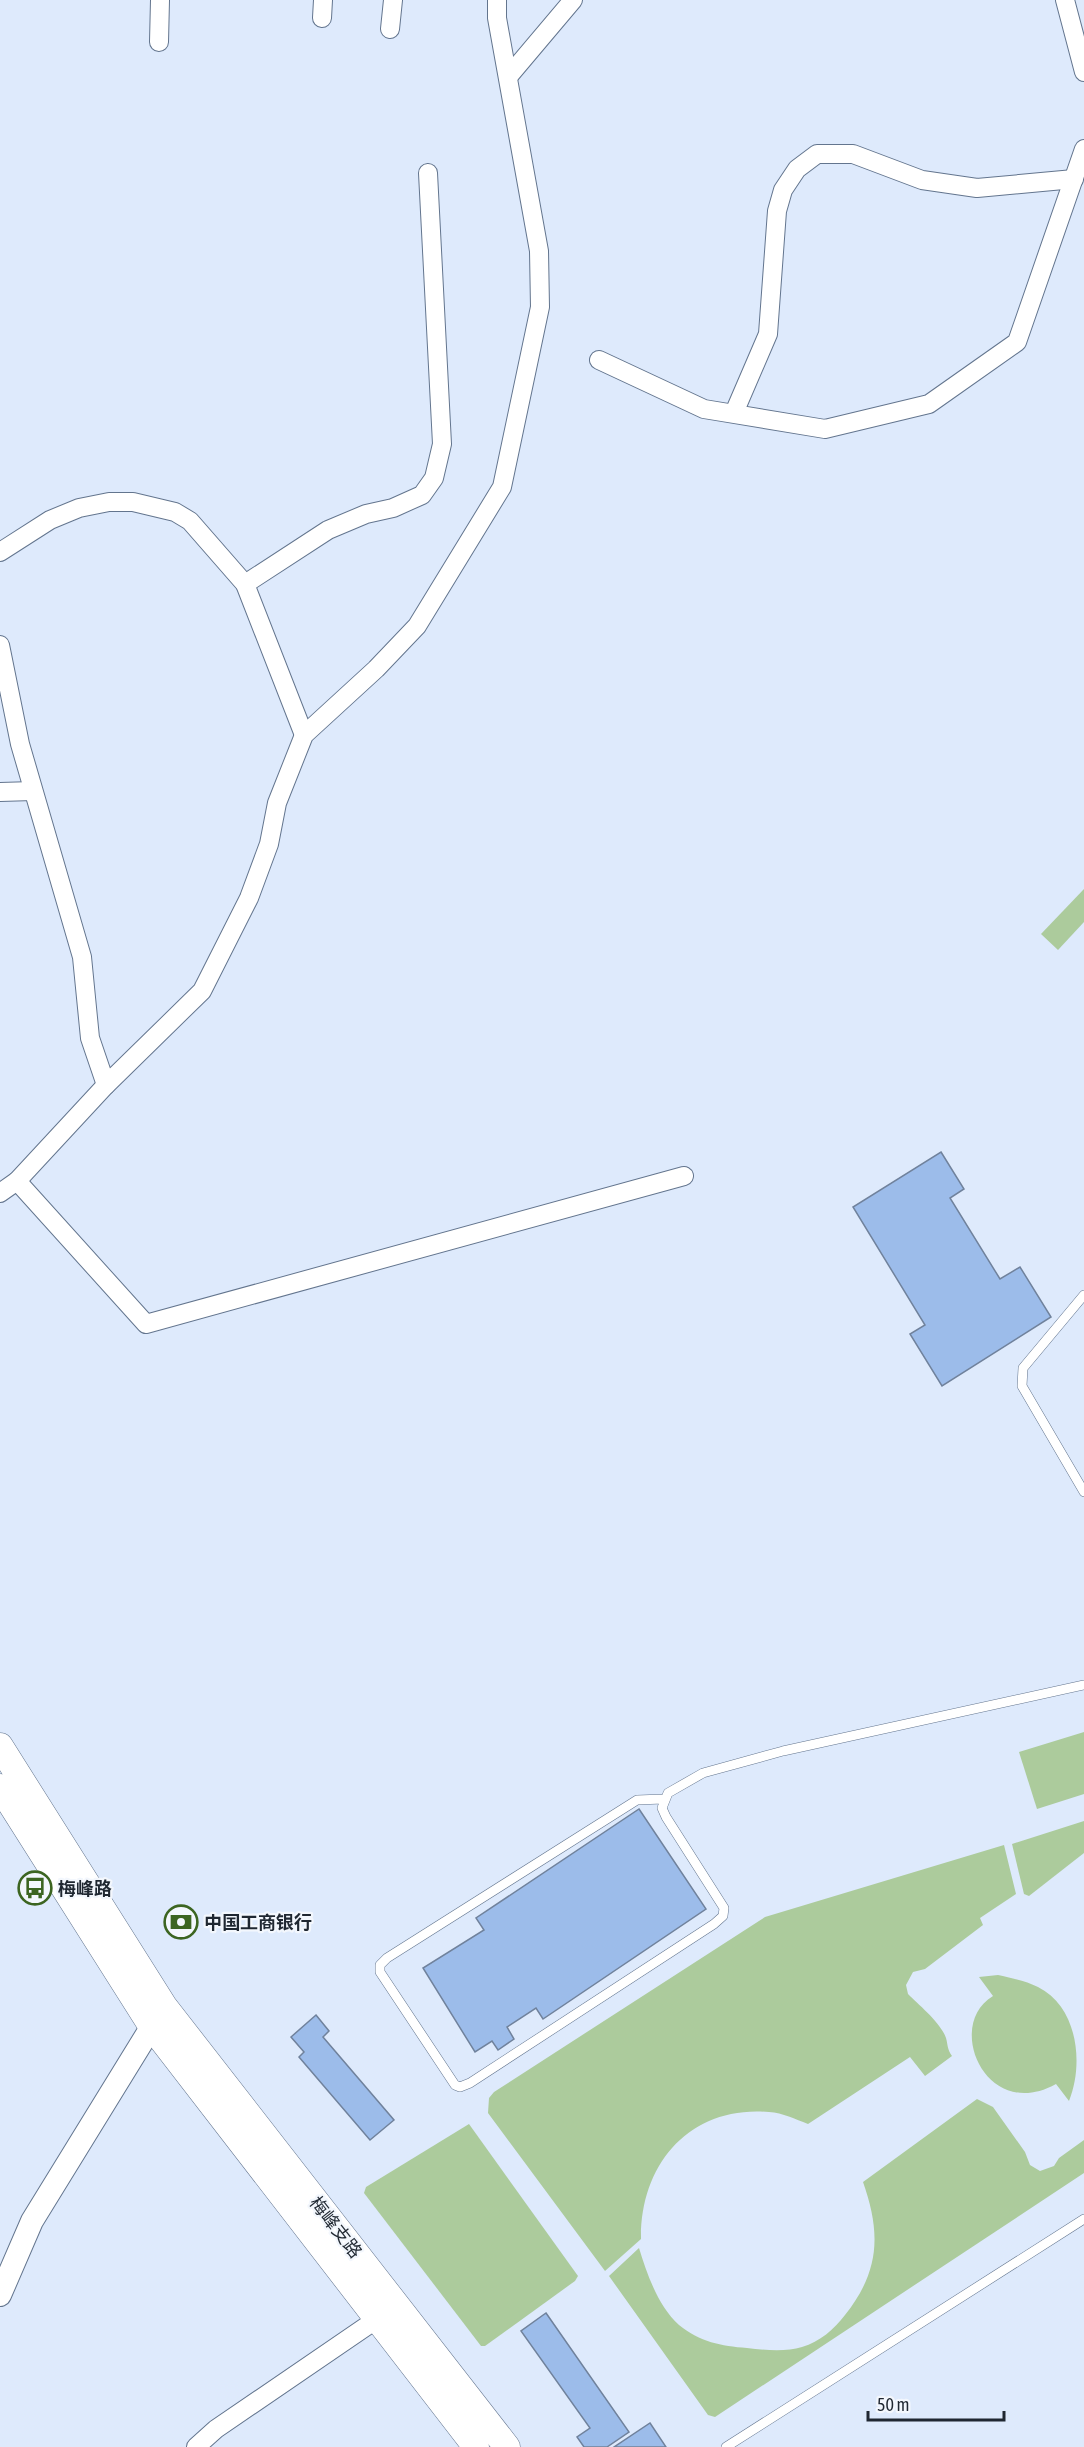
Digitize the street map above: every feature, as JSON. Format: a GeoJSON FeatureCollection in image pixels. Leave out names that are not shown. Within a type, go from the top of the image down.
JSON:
{"type":"FeatureCollection","features":[{"type":"Feature","properties":{"kind":"main road"},"geometry":{"type":"LineString","coordinates":[[0,1746],[158,2017]]}},
{"type":"Feature","properties":{"kind":"main road"},"geometry":{"type":"LineString","coordinates":[[0,1786],[158,2017]]}},
{"type":"Feature","properties":{"kind":"main road","name":"梅峰支路"},"geometry":{"type":"LineString","coordinates":[[158,2017],[376,2319],[476,2447]]}},
{"type":"Feature","properties":{"kind":"main road","name":"梅峰支路"},"geometry":{"type":"LineString","coordinates":[[158,2017],[507,2447]]}},
{"type":"Feature","properties":{"kind":"street"},"geometry":{"type":"LineString","coordinates":[[159,42],[160,0]]}},
{"type":"Feature","properties":{"kind":"street"},"geometry":{"type":"LineString","coordinates":[[390,29],[393,0]]}},
{"type":"Feature","properties":{"kind":"street"},"geometry":{"type":"LineString","coordinates":[[0,1193],[17,1180],[106,1085],[202,991],[249,898],[269,844],[277,803],[304,735],[376,669],[417,626],[502,487],[540,306],[538,251],[497,18],[497,0]]}},
{"type":"Feature","properties":{"kind":"street"},"geometry":{"type":"LineString","coordinates":[[508,77],[573,0]]}},
{"type":"Feature","properties":{"kind":"street"},"geometry":{"type":"LineString","coordinates":[[1065,0],[1084,72]]}},
{"type":"Feature","properties":{"kind":"street"},"geometry":{"type":"LineString","coordinates":[[599,360],[704,409],[825,429],[929,404],[1017,342],[1084,149]]}},
{"type":"Feature","properties":{"kind":"street"},"geometry":{"type":"LineString","coordinates":[[734,413],[768,334],[777,211],[783,190],[797,169],[817,154],[853,154],[922,180],[977,188],[1074,178]]}},
{"type":"Feature","properties":{"kind":"street"},"geometry":{"type":"LineString","coordinates":[[246,584],[328,530],[366,514],[393,508],[422,495],[434,478],[442,444],[428,173]]}},
{"type":"Feature","properties":{"kind":"street"},"geometry":{"type":"LineString","coordinates":[[0,552],[50,520],[79,508],[109,502],[133,502],[175,512],[190,521],[246,584],[304,735]]}},
{"type":"Feature","properties":{"kind":"street"},"geometry":{"type":"LineString","coordinates":[[0,645],[20,744],[63,885],[82,957],[90,1038],[106,1085]]}},
{"type":"Feature","properties":{"kind":"street"},"geometry":{"type":"LineString","coordinates":[[0,792],[33,791]]}},
{"type":"Feature","properties":{"kind":"street"},"geometry":{"type":"LineString","coordinates":[[17,1180],[146,1323],[684,1176]]}},
{"type":"Feature","properties":{"kind":"street"},"geometry":{"type":"LineString","coordinates":[[0,2295],[32,2221],[158,2017]]}},
{"type":"Feature","properties":{"kind":"street"},"geometry":{"type":"LineString","coordinates":[[196,2447],[216,2428],[376,2319]]}},
{"type":"Feature","properties":{"kind":"lane"},"geometry":{"type":"LineString","coordinates":[[1084,1295],[1023,1368],[1022,1386],[1084,1492]]}},
{"type":"Feature","properties":{"kind":"lane"},"geometry":{"type":"LineString","coordinates":[[663,1799],[637,1800],[387,1958],[380,1965],[380,1972],[455,2085],[460,2088],[470,2083],[723,1916],[724,1908],[666,1817],[662,1808],[663,1799],[668,1793],[703,1773],[773,1754],[1084,1685]]}},
{"type":"Feature","properties":{"kind":"lane"},"geometry":{"type":"LineString","coordinates":[[726,2447],[1084,2219]]}},
{"type":"Feature","properties":{"kind":"green space"},"geometry":{"type":"Polygon","coordinates":[[[1084,889],[1084,922],[1058,950],[1041,934],[1084,889]]]}},
{"type":"Feature","properties":{"kind":"green space"},"geometry":{"type":"Polygon","coordinates":[[[1084,1732],[1084,1794],[1037,1809],[1019,1752],[1084,1732]]]}},
{"type":"Feature","properties":{"kind":"green space"},"geometry":{"type":"Polygon","coordinates":[[[1084,1821],[1084,1853],[1029,1896],[1024,1894],[1012,1844],[1084,1821]]]}},
{"type":"Feature","properties":{"kind":"green space"},"geometry":{"type":"Polygon","coordinates":[[[1004,1845],[1016,1894],[980,1918],[983,1925],[925,1969],[913,1972],[906,1985],[908,1994],[929,2014],[943,2032],[952,2056],[925,2076],[910,2057],[808,2124],[789,2116],[769,2112],[741,2112],[716,2118],[694,2129],[675,2145],[660,2164],[649,2187],[643,2212],[641,2239],[605,2271],[488,2113],[489,2098],[494,2092],[765,1917],[1004,1845]]]}},
{"type":"Feature","properties":{"kind":"green space"},"geometry":{"type":"Polygon","coordinates":[[[998,1975],[1038,1987],[1062,2008],[1074,2038],[1076,2054],[1074,2086],[1069,2101],[1056,2084],[1031,2093],[1010,2091],[992,2081],[980,2065],[973,2047],[972,2027],[979,2010],[993,1996],[979,1977],[998,1975]]]}},
{"type":"Feature","properties":{"kind":"green space"},"geometry":{"type":"Polygon","coordinates":[[[977,2099],[993,2107],[1025,2152],[1030,2165],[1040,2171],[1054,2166],[1059,2158],[1084,2140],[1084,2173],[715,2417],[708,2415],[609,2276],[639,2248],[659,2299],[679,2325],[687,2331],[703,2339],[737,2347],[782,2350],[809,2345],[831,2330],[845,2315],[857,2299],[871,2267],[874,2251],[873,2218],[863,2182],[977,2099]]]}},
{"type":"Feature","properties":{"kind":"green space"},"geometry":{"type":"Polygon","coordinates":[[[469,2124],[578,2276],[575,2281],[485,2346],[481,2346],[364,2193],[366,2187],[469,2124]]]}},
{"type":"Feature","properties":{"kind":"building"},"geometry":{"type":"Polygon","coordinates":[[[941,1152],[964,1189],[950,1198],[1000,1279],[1020,1267],[1051,1317],[942,1386],[910,1334],[925,1325],[853,1207],[941,1152]]]}},
{"type":"Feature","properties":{"kind":"building"},"geometry":{"type":"Polygon","coordinates":[[[639,1809],[706,1909],[543,2019],[536,2008],[507,2027],[514,2039],[498,2050],[492,2041],[475,2052],[423,1968],[484,1930],[476,1918],[639,1809]]]}},
{"type":"Feature","properties":{"kind":"building"},"geometry":{"type":"Polygon","coordinates":[[[316,2015],[329,2031],[323,2037],[394,2120],[370,2140],[299,2057],[304,2052],[291,2037],[316,2015]]]}},
{"type":"Feature","properties":{"kind":"building"},"geometry":{"type":"Polygon","coordinates":[[[546,2313],[629,2432],[607,2447],[584,2447],[577,2437],[590,2428],[521,2331],[546,2313]]]}},
{"type":"Feature","properties":{"kind":"building"},"geometry":{"type":"Polygon","coordinates":[[[650,2423],[666,2447],[614,2447],[650,2423]]]}},
{"type":"Feature","properties":{"kind":"place","name":"梅峰路"},"geometry":{"type":"Point","coordinates":[35,1888]}},
{"type":"Feature","properties":{"kind":"place","name":"中国工商银行"},"geometry":{"type":"Point","coordinates":[181,1922]}}]}
